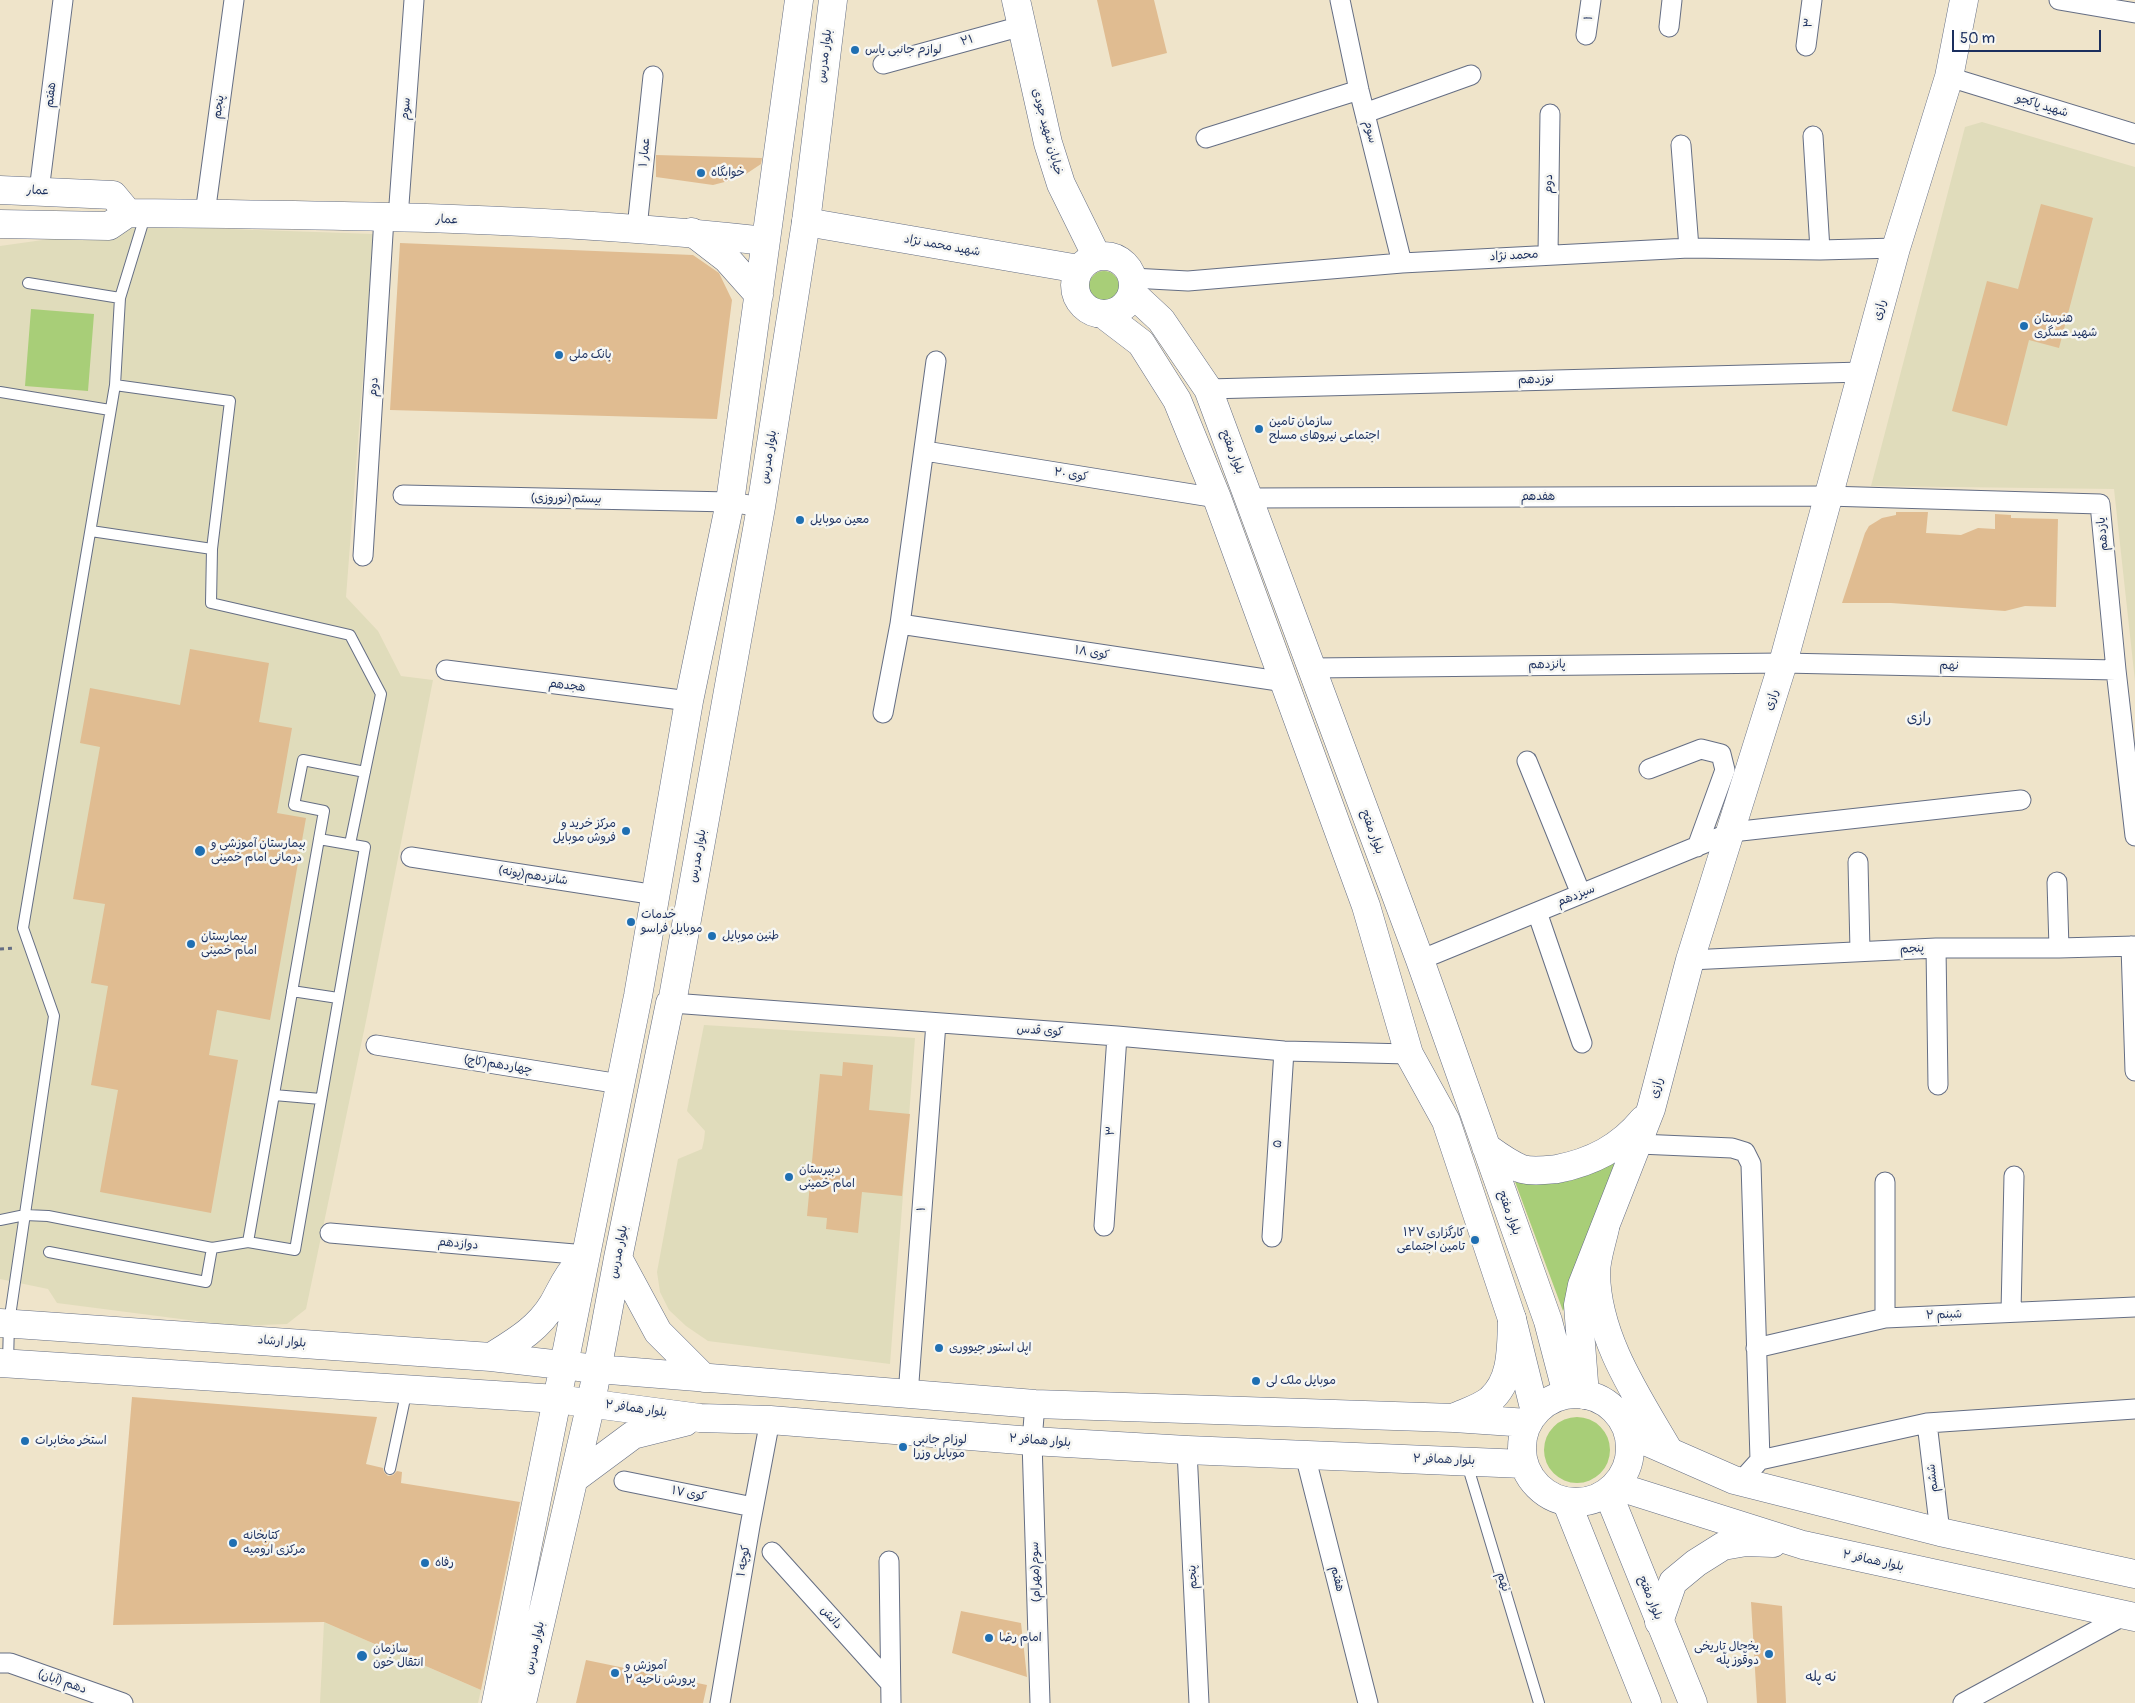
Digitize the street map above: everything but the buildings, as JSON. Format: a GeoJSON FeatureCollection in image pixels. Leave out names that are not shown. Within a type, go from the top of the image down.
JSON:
{"type":"FeatureCollection","features":[{"type":"Feature","properties":{"kind":"main road"},"geometry":{"type":"LineString","coordinates":[[496,1703],[638,996],[689,701],[730,502],[799,0]]}},
{"type":"Feature","properties":{"kind":"main road","name":"بلوار مدرس"},"geometry":{"type":"LineString","coordinates":[[522,1703],[591,1403],[618,1258],[671,1003],[761,507],[806,222],[833,0]]}},
{"type":"Feature","properties":{"kind":"main road","name":"رازی"},"geometry":{"type":"LineString","coordinates":[[1576,1395],[1578,1305],[1582,1285],[1639,1144],[1651,1109],[1690,960],[1732,832],[1783,663],[1896,248],[1949,77],[1964,0]]}},
{"type":"Feature","properties":{"kind":"main road","name":"خیابان شهید جودی"},"geometry":{"type":"LineString","coordinates":[[1019,13],[1048,143],[1088,263]]}},
{"type":"Feature","properties":{"kind":"main road","name":"عمار"},"geometry":{"type":"LineString","coordinates":[[0,190],[113,195],[136,213],[391,218],[637,228],[692,232],[765,241]]}},
{"type":"Feature","properties":{"kind":"main road"},"geometry":{"type":"LineString","coordinates":[[0,224],[109,226],[136,213]]}},
{"type":"Feature","properties":{"kind":"main road","name":"شهید محمد نژاد"},"geometry":{"type":"LineString","coordinates":[[806,222],[1088,263]]}},
{"type":"Feature","properties":{"kind":"main road"},"geometry":{"type":"LineString","coordinates":[[692,232],[727,259],[759,295]]}},
{"type":"Feature","properties":{"kind":"main road"},"geometry":{"type":"LineString","coordinates":[[1103,314],[1110,313],[1124,306],[1132,285],[1125,265],[1112,257],[1088,263],[1075,284],[1078,298],[1089,309],[1103,314],[1141,343],[1177,400],[1217,498],[1366,906],[1409,1054],[1446,1121],[1514,1327],[1531,1418]]}},
{"type":"Feature","properties":{"kind":"main road","name":"بلوار مفتح"},"geometry":{"type":"LineString","coordinates":[[1132,285],[1161,320],[1208,389],[1420,960],[1576,1395]]}},
{"type":"Feature","properties":{"kind":"main road"},"geometry":{"type":"LineString","coordinates":[[1311,754],[1339,743]]}},
{"type":"Feature","properties":{"kind":"main road"},"geometry":{"type":"LineString","coordinates":[[638,996],[671,1003]]}},
{"type":"Feature","properties":{"kind":"main road"},"geometry":{"type":"LineString","coordinates":[[1486,1147],[1506,1161],[1524,1170],[1546,1171],[1569,1166],[1594,1159],[1618,1146],[1634,1131],[1651,1109]]}},
{"type":"Feature","properties":{"kind":"main road"},"geometry":{"type":"LineString","coordinates":[[1605,1228],[1596,1271],[1598,1303],[1609,1338],[1624,1373],[1669,1451]]}},
{"type":"Feature","properties":{"kind":"main road"},"geometry":{"type":"LineString","coordinates":[[491,1357],[522,1338],[540,1322],[553,1305],[570,1272],[586,1255]]}},
{"type":"Feature","properties":{"kind":"main road"},"geometry":{"type":"LineString","coordinates":[[618,1258],[658,1332],[704,1378]]}},
{"type":"Feature","properties":{"kind":"main road"},"geometry":{"type":"LineString","coordinates":[[1514,1327],[1528,1340],[1536,1338],[1542,1333],[1548,1321]]}},
{"type":"Feature","properties":{"kind":"main road","name":"بلوار ارشاد"},"geometry":{"type":"LineString","coordinates":[[4,1323],[491,1357],[563,1366]]}},
{"type":"Feature","properties":{"kind":"main road"},"geometry":{"type":"LineString","coordinates":[[1454,1418],[1482,1406],[1498,1390],[1506,1376],[1511,1358],[1514,1327]]}},
{"type":"Feature","properties":{"kind":"main road"},"geometry":{"type":"LineString","coordinates":[[4,1364],[558,1399]]}},
{"type":"Feature","properties":{"kind":"main road"},"geometry":{"type":"LineString","coordinates":[[563,1366],[1035,1404],[1454,1418],[1531,1418]]}},
{"type":"Feature","properties":{"kind":"main road"},"geometry":{"type":"LineString","coordinates":[[1576,1395],[1604,1401],[1614,1409],[1623,1419],[1629,1434],[1631,1449],[1629,1464],[1612,1490],[1595,1500],[1582,1503],[1567,1502],[1553,1498],[1540,1490],[1530,1478],[1524,1464],[1522,1450],[1523,1436],[1531,1418],[1555,1398],[1576,1395]]}},
{"type":"Feature","properties":{"kind":"main road","name":"بلوار همافر ۲"},"geometry":{"type":"LineString","coordinates":[[558,1399],[700,1418],[770,1420],[1032,1441],[1187,1450],[1466,1460],[1524,1464]]}},
{"type":"Feature","properties":{"kind":"main road"},"geometry":{"type":"LineString","coordinates":[[575,1478],[633,1435],[700,1418]]}},
{"type":"Feature","properties":{"kind":"main road"},"geometry":{"type":"LineString","coordinates":[[1629,1434],[1741,1481],[1940,1532],[2132,1570]]}},
{"type":"Feature","properties":{"kind":"main road","name":"بلوار مفتح"},"geometry":{"type":"LineString","coordinates":[[1612,1490],[1659,1622],[1693,1703]]}},
{"type":"Feature","properties":{"kind":"main road","name":"بلوار همافر ۲"},"geometry":{"type":"LineString","coordinates":[[1612,1490],[1803,1545],[2130,1616]]}},
{"type":"Feature","properties":{"kind":"main road"},"geometry":{"type":"LineString","coordinates":[[1567,1502],[1646,1703]]}},
{"type":"Feature","properties":{"kind":"main road"},"geometry":{"type":"LineString","coordinates":[[1659,1622],[1674,1582],[1696,1563],[1723,1546],[1746,1542],[1803,1545]]}},
{"type":"Feature","properties":{"kind":"street","name":"هفتم"},"geometry":{"type":"LineString","coordinates":[[38,191],[63,0]]}},
{"type":"Feature","properties":{"kind":"street","name":"پنجم"},"geometry":{"type":"LineString","coordinates":[[205,214],[234,0]]}},
{"type":"Feature","properties":{"kind":"street","name":"سوم"},"geometry":{"type":"LineString","coordinates":[[391,218],[414,0]]}},
{"type":"Feature","properties":{"kind":"street","name":"سوم"},"geometry":{"type":"LineString","coordinates":[[1340,0],[1359,90],[1402,263]]}},
{"type":"Feature","properties":{"kind":"street","name":"۱"},"geometry":{"type":"LineString","coordinates":[[1586,36],[1591,0]]}},
{"type":"Feature","properties":{"kind":"street"},"geometry":{"type":"LineString","coordinates":[[1669,28],[1672,0]]}},
{"type":"Feature","properties":{"kind":"street","name":"۳"},"geometry":{"type":"LineString","coordinates":[[1806,46],[1812,0]]}},
{"type":"Feature","properties":{"kind":"street"},"geometry":{"type":"LineString","coordinates":[[2059,0],[2135,13]]}},
{"type":"Feature","properties":{"kind":"street","name":"۲۱"},"geometry":{"type":"LineString","coordinates":[[884,64],[1019,13]]}},
{"type":"Feature","properties":{"kind":"street","name":"عمار ۱"},"geometry":{"type":"LineString","coordinates":[[637,228],[653,76]]}},
{"type":"Feature","properties":{"kind":"street"},"geometry":{"type":"LineString","coordinates":[[1366,113],[1471,76]]}},
{"type":"Feature","properties":{"kind":"street","name":"شهید پاکجو"},"geometry":{"type":"LineString","coordinates":[[1949,77],[2135,134]]}},
{"type":"Feature","properties":{"kind":"street"},"geometry":{"type":"LineString","coordinates":[[1206,138],[1359,90]]}},
{"type":"Feature","properties":{"kind":"street","name":"دوم"},"geometry":{"type":"LineString","coordinates":[[1548,254],[1550,114]]}},
{"type":"Feature","properties":{"kind":"street"},"geometry":{"type":"LineString","coordinates":[[1813,136],[1820,250]]}},
{"type":"Feature","properties":{"kind":"street"},"geometry":{"type":"LineString","coordinates":[[1681,146],[1689,248]]}},
{"type":"Feature","properties":{"kind":"street","name":"دوم"},"geometry":{"type":"LineString","coordinates":[[364,556],[391,218]]}},
{"type":"Feature","properties":{"kind":"street","name":"محمد نژاد"},"geometry":{"type":"LineString","coordinates":[[1132,285],[1402,263],[1548,254],[1689,248],[1820,250],[1896,248]]}},
{"type":"Feature","properties":{"kind":"street"},"geometry":{"type":"LineString","coordinates":[[883,713],[900,624],[936,361]]}},
{"type":"Feature","properties":{"kind":"street","name":"نوزدهم"},"geometry":{"type":"LineString","coordinates":[[1208,389],[1863,372]]}},
{"type":"Feature","properties":{"kind":"street","name":"کوی ۲۰"},"geometry":{"type":"LineString","coordinates":[[925,452],[1217,498]]}},
{"type":"Feature","properties":{"kind":"street","name":"بیستم(نوروزی)"},"geometry":{"type":"LineString","coordinates":[[403,495],[730,502],[761,507]]}},
{"type":"Feature","properties":{"kind":"street","name":"هفدهم"},"geometry":{"type":"LineString","coordinates":[[1249,498],[1828,496]]}},
{"type":"Feature","properties":{"kind":"street","name":"یازدهم"},"geometry":{"type":"LineString","coordinates":[[1828,496],[2100,504],[2135,836]]}},
{"type":"Feature","properties":{"kind":"street","name":"کوی ۱۸"},"geometry":{"type":"LineString","coordinates":[[900,624],[1285,682]]}},
{"type":"Feature","properties":{"kind":"street","name":"پانزدهم"},"geometry":{"type":"LineString","coordinates":[[1312,668],[1783,663]]}},
{"type":"Feature","properties":{"kind":"street","name":"نهم"},"geometry":{"type":"LineString","coordinates":[[1783,663],[2116,670]]}},
{"type":"Feature","properties":{"kind":"street","name":"هجدهم"},"geometry":{"type":"LineString","coordinates":[[446,670],[689,701]]}},
{"type":"Feature","properties":{"kind":"street"},"geometry":{"type":"LineString","coordinates":[[1648,769],[1702,749],[1721,754],[1725,770],[1696,846]]}},
{"type":"Feature","properties":{"kind":"street"},"geometry":{"type":"LineString","coordinates":[[1526,762],[1581,894]]}},
{"type":"Feature","properties":{"kind":"street","name":"سیزدهم"},"geometry":{"type":"LineString","coordinates":[[1420,960],[1732,832],[2020,800]]}},
{"type":"Feature","properties":{"kind":"street","name":"شانزدهم(پونه)"},"geometry":{"type":"LineString","coordinates":[[411,857],[656,895]]}},
{"type":"Feature","properties":{"kind":"street"},"geometry":{"type":"LineString","coordinates":[[1858,862],[1860,951]]}},
{"type":"Feature","properties":{"kind":"street"},"geometry":{"type":"LineString","coordinates":[[2057,882],[2059,948]]}},
{"type":"Feature","properties":{"kind":"street"},"geometry":{"type":"LineString","coordinates":[[1537,912],[1582,1043]]}},
{"type":"Feature","properties":{"kind":"street","name":"پنجم"},"geometry":{"type":"LineString","coordinates":[[1690,960],[1936,948],[2133,946]]}},
{"type":"Feature","properties":{"kind":"street"},"geometry":{"type":"LineString","coordinates":[[2133,946],[2135,1071]]}},
{"type":"Feature","properties":{"kind":"street"},"geometry":{"type":"LineString","coordinates":[[1936,948],[1938,1084]]}},
{"type":"Feature","properties":{"kind":"street","name":"کوی قدس"},"geometry":{"type":"LineString","coordinates":[[671,1003],[1117,1036],[1284,1051],[1409,1054]]}},
{"type":"Feature","properties":{"kind":"street","name":"۱"},"geometry":{"type":"LineString","coordinates":[[908,1395],[936,1024]]}},
{"type":"Feature","properties":{"kind":"street","name":"۳"},"geometry":{"type":"LineString","coordinates":[[1104,1226],[1117,1036]]}},
{"type":"Feature","properties":{"kind":"street","name":"چهاردهم(کاج)"},"geometry":{"type":"LineString","coordinates":[[376,1045],[620,1084]]}},
{"type":"Feature","properties":{"kind":"street","name":"۵"},"geometry":{"type":"LineString","coordinates":[[1272,1237],[1284,1051]]}},
{"type":"Feature","properties":{"kind":"street"},"geometry":{"type":"LineString","coordinates":[[1639,1144],[1732,1148],[1745,1152],[1751,1164],[1760,1460]]}},
{"type":"Feature","properties":{"kind":"street"},"geometry":{"type":"LineString","coordinates":[[2011,1312],[2014,1176]]}},
{"type":"Feature","properties":{"kind":"street"},"geometry":{"type":"LineString","coordinates":[[1885,1182],[1885,1318]]}},
{"type":"Feature","properties":{"kind":"street","name":"دوازدهم"},"geometry":{"type":"LineString","coordinates":[[330,1233],[586,1255]]}},
{"type":"Feature","properties":{"kind":"street","name":"شبنم ۲"},"geometry":{"type":"LineString","coordinates":[[1756,1348],[1885,1318],[2135,1307]]}},
{"type":"Feature","properties":{"kind":"street","name":"سوم(مهرام)"},"geometry":{"type":"LineString","coordinates":[[1035,1404],[1032,1441],[1040,1703]]}},
{"type":"Feature","properties":{"kind":"street"},"geometry":{"type":"LineString","coordinates":[[1741,1481],[1760,1460],[1927,1423],[2135,1409]]}},
{"type":"Feature","properties":{"kind":"street","name":"کوچه ۱"},"geometry":{"type":"LineString","coordinates":[[720,1703],[770,1420]]}},
{"type":"Feature","properties":{"kind":"street","name":"ششم"},"geometry":{"type":"LineString","coordinates":[[1927,1423],[1940,1532]]}},
{"type":"Feature","properties":{"kind":"street","name":"پنجم"},"geometry":{"type":"LineString","coordinates":[[1187,1450],[1199,1703]]}},
{"type":"Feature","properties":{"kind":"street","name":"هفتم"},"geometry":{"type":"LineString","coordinates":[[1305,1455],[1368,1703]]}},
{"type":"Feature","properties":{"kind":"street","name":"کوی ۱۷"},"geometry":{"type":"LineString","coordinates":[[624,1481],[754,1507]]}},
{"type":"Feature","properties":{"kind":"street","name":"دانش"},"geometry":{"type":"LineString","coordinates":[[772,1552],[890,1683]]}},
{"type":"Feature","properties":{"kind":"street"},"geometry":{"type":"LineString","coordinates":[[889,1561],[891,1703]]}},
{"type":"Feature","properties":{"kind":"street"},"geometry":{"type":"LineString","coordinates":[[1963,1703],[2130,1616]]}},
{"type":"Feature","properties":{"kind":"street","name":"دهم (آبان)"},"geometry":{"type":"LineString","coordinates":[[0,1663],[10,1663],[123,1703]]}},
{"type":"Feature","properties":{"kind":"lane"},"geometry":{"type":"LineString","coordinates":[[4,1364],[4,1323],[25,1216],[54,1016],[23,928],[115,385],[120,298],[142,226],[136,213]]}},
{"type":"Feature","properties":{"kind":"lane"},"geometry":{"type":"LineString","coordinates":[[28,283],[120,298]]}},
{"type":"Feature","properties":{"kind":"lane"},"geometry":{"type":"LineString","coordinates":[[115,385],[230,401],[212,549],[211,604],[350,635],[381,694],[350,844]]}},
{"type":"Feature","properties":{"kind":"lane"},"geometry":{"type":"LineString","coordinates":[[0,392],[110,410]]}},
{"type":"Feature","properties":{"kind":"lane"},"geometry":{"type":"LineString","coordinates":[[91,531],[212,549]]}},
{"type":"Feature","properties":{"kind":"lane"},"geometry":{"type":"LineString","coordinates":[[248,1242],[324,811],[294,805],[303,760],[365,772]]}},
{"type":"Feature","properties":{"kind":"lane"},"geometry":{"type":"LineString","coordinates":[[0,1220],[25,1216],[48,1216],[212,1248],[248,1242],[295,1250],[365,847],[319,839]]}},
{"type":"Feature","properties":{"kind":"lane"},"geometry":{"type":"LineString","coordinates":[[292,991],[338,998]]}},
{"type":"Feature","properties":{"kind":"lane"},"geometry":{"type":"LineString","coordinates":[[274,1095],[321,1099]]}},
{"type":"Feature","properties":{"kind":"lane"},"geometry":{"type":"LineString","coordinates":[[49,1252],[206,1282],[212,1248]]}},
{"type":"Feature","properties":{"kind":"lane"},"geometry":{"type":"LineString","coordinates":[[390,1469],[406,1390]]}},
{"type":"Feature","properties":{"kind":"lane","name":"نهم"},"geometry":{"type":"LineString","coordinates":[[1466,1460],[1539,1703]]}},
{"type":"Feature","properties":{"kind":"shaded area","name":"هنرستان شهید عسگری"},"geometry":{"type":"Polygon","coordinates":[[[1982,122],[2135,167],[2135,681],[2114,489],[1871,486],[1965,127],[1982,122]]]}},
{"type":"Feature","properties":{"kind":"shaded area","name":"بیمارستان آموزشی و درمانی امام خمینی"},"geometry":{"type":"Polygon","coordinates":[[[142,226],[374,234],[346,597],[378,631],[401,676],[433,680],[366,1021],[306,1309],[287,1324],[235,1326],[57,1303],[48,1289],[0,1279],[0,246],[142,226]]]}},
{"type":"Feature","properties":{"kind":"shaded area","name":"دبیرستان امام خمینی"},"geometry":{"type":"Polygon","coordinates":[[[704,1025],[915,1038],[890,1364],[708,1341],[686,1326],[669,1310],[660,1292],[657,1272],[678,1159],[702,1149],[704,1140],[705,1131],[687,1111],[704,1025]]]}},
{"type":"Feature","properties":{"kind":"shaded area","name":"سازمان انتقال خون"},"geometry":{"type":"Polygon","coordinates":[[[324,1622],[481,1690],[478,1703],[320,1703],[324,1622]]]}},
{"type":"Feature","properties":{"kind":"green space"},"geometry":{"type":"Polygon","coordinates":[[[1104,271],[1115,275],[1119,286],[1115,297],[1104,301],[1093,297],[1089,286],[1093,275],[1104,271]]]}},
{"type":"Feature","properties":{"kind":"green space"},"geometry":{"type":"Polygon","coordinates":[[[31,309],[94,314],[88,391],[25,386],[31,309]]]}},
{"type":"Feature","properties":{"kind":"green space"},"geometry":{"type":"Polygon","coordinates":[[[1631,1149],[1563,1311],[1514,1179],[1631,1149]]]}},
{"type":"Feature","properties":{"kind":"green space"},"geometry":{"type":"Polygon","coordinates":[[[1577,1417],[1590,1420],[1600,1427],[1607,1437],[1610,1450],[1607,1463],[1600,1473],[1590,1480],[1577,1483],[1564,1480],[1554,1473],[1547,1463],[1544,1450],[1547,1437],[1554,1427],[1564,1420],[1577,1417]]]}},
{"type":"Feature","properties":{"kind":"place","name":"لوازم جانبی یاس"},"geometry":{"type":"Point","coordinates":[855,50]}},
{"type":"Feature","properties":{"kind":"place","name":"خوابگاه"},"geometry":{"type":"Point","coordinates":[701,173]}},
{"type":"Feature","properties":{"kind":"place","name":"هنرستان شهید عسگری"},"geometry":{"type":"Point","coordinates":[2024,326]}},
{"type":"Feature","properties":{"kind":"place","name":"بانک ملی"},"geometry":{"type":"Point","coordinates":[559,355]}},
{"type":"Feature","properties":{"kind":"place","name":"سازمان تامین اجتماعی نیروهای مسلح"},"geometry":{"type":"Point","coordinates":[1259,429]}},
{"type":"Feature","properties":{"kind":"place","name":"معین موبایل"},"geometry":{"type":"Point","coordinates":[800,520]}},
{"type":"Feature","properties":{"kind":"place","name":"مرکز خرید و فروش موبایل"},"geometry":{"type":"Point","coordinates":[626,831]}},
{"type":"Feature","properties":{"kind":"place","name":"بیمارستان آموزشی و درمانی امام خمینی"},"geometry":{"type":"Point","coordinates":[200,851]}},
{"type":"Feature","properties":{"kind":"place","name":"خدمات موبایل فراسو"},"geometry":{"type":"Point","coordinates":[631,922]}},
{"type":"Feature","properties":{"kind":"place","name":"طنین موبایل"},"geometry":{"type":"Point","coordinates":[712,936]}},
{"type":"Feature","properties":{"kind":"place","name":"بیمارستان امام خمینی"},"geometry":{"type":"Point","coordinates":[191,944]}},
{"type":"Feature","properties":{"kind":"place","name":"دبیرستان امام خمینی"},"geometry":{"type":"Point","coordinates":[789,1177]}},
{"type":"Feature","properties":{"kind":"place","name":"کارگزاری ۱۲۷ تامین اجتماعی"},"geometry":{"type":"Point","coordinates":[1475,1240]}},
{"type":"Feature","properties":{"kind":"place","name":"اپل استور جيووری"},"geometry":{"type":"Point","coordinates":[939,1348]}},
{"type":"Feature","properties":{"kind":"place","name":"موبایل ملک لی"},"geometry":{"type":"Point","coordinates":[1256,1381]}},
{"type":"Feature","properties":{"kind":"place","name":"استخر مخابرات"},"geometry":{"type":"Point","coordinates":[25,1441]}},
{"type":"Feature","properties":{"kind":"place","name":"لوزام جانبی موبایل وزرا"},"geometry":{"type":"Point","coordinates":[903,1447]}},
{"type":"Feature","properties":{"kind":"place","name":"کتابخانه مرکزی ارومیه"},"geometry":{"type":"Point","coordinates":[233,1543]}},
{"type":"Feature","properties":{"kind":"place","name":"رفاه"},"geometry":{"type":"Point","coordinates":[425,1563]}},
{"type":"Feature","properties":{"kind":"place","name":"امام رضا"},"geometry":{"type":"Point","coordinates":[989,1638]}},
{"type":"Feature","properties":{"kind":"place","name":"یخچال تاریخی دوقّوز پلّه"},"geometry":{"type":"Point","coordinates":[1769,1654]}},
{"type":"Feature","properties":{"kind":"place","name":"سازمان انتقال خون"},"geometry":{"type":"Point","coordinates":[362,1656]}},
{"type":"Feature","properties":{"kind":"place","name":"آموزش و پرورش ناحیه ۲"},"geometry":{"type":"Point","coordinates":[615,1673]}},
{"type":"Feature","properties":{"kind":"district","name":"رازی"},"geometry":{"type":"Point","coordinates":[1919,718]}},
{"type":"Feature","properties":{"kind":"district","name":"نه پله"},"geometry":{"type":"Point","coordinates":[1821,1677]}}]}
